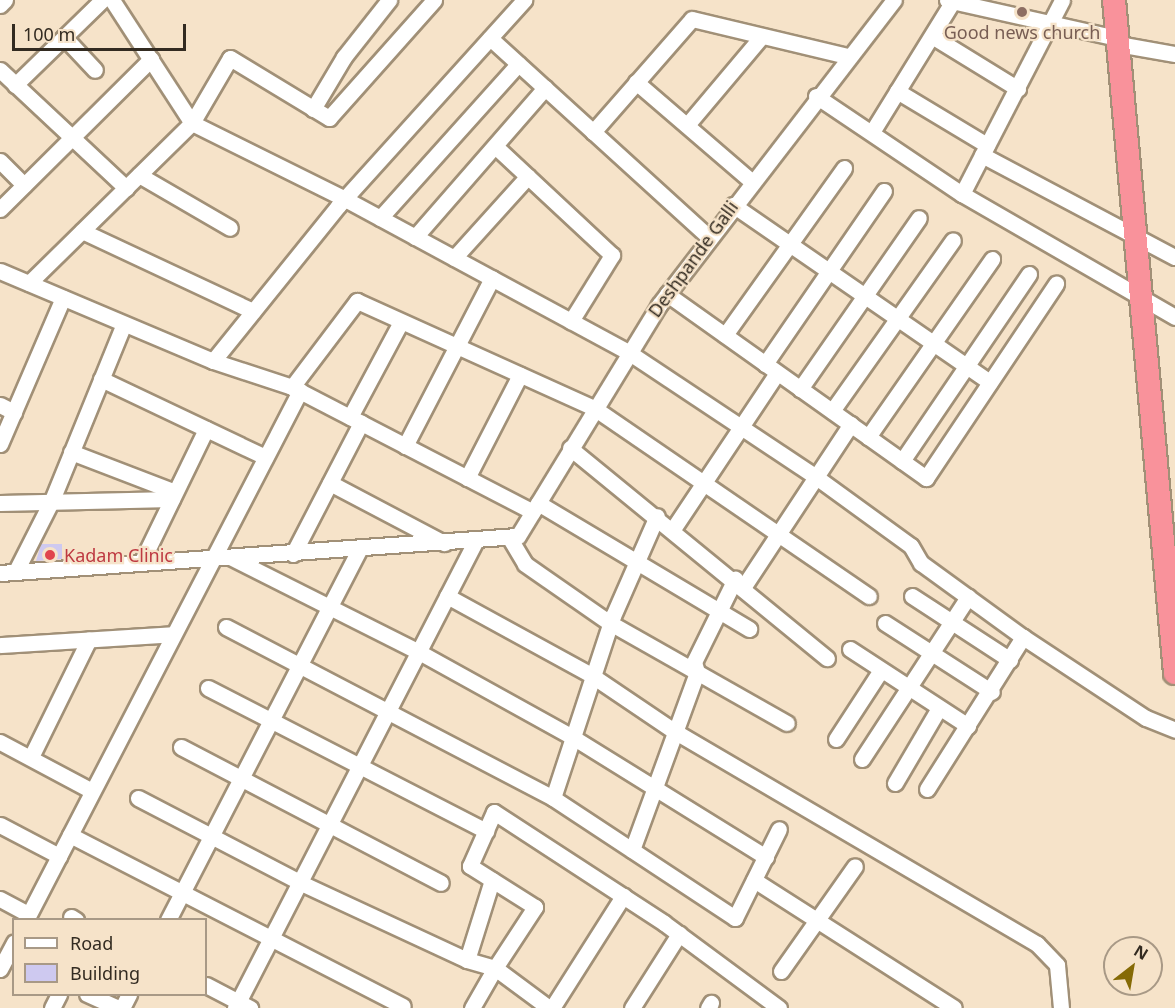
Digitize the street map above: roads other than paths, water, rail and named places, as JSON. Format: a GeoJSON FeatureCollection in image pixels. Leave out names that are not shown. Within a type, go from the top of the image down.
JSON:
{"type":"FeatureCollection","features":[{"type":"Feature","properties":{"kind":"highway"},"geometry":{"type":"LineString","coordinates":[[1114,0],[1138,295],[1175,673]]}},
{"type":"Feature","properties":{"kind":"street"},"geometry":{"type":"LineString","coordinates":[[0,5],[5,0]]}},
{"type":"Feature","properties":{"kind":"street"},"geometry":{"type":"LineString","coordinates":[[15,85],[102,0]]}},
{"type":"Feature","properties":{"kind":"street"},"geometry":{"type":"LineString","coordinates":[[112,0],[192,123],[345,199],[628,352],[816,477],[911,546],[921,563],[1023,637],[1146,718],[1175,730]]}},
{"type":"Feature","properties":{"kind":"street"},"geometry":{"type":"LineString","coordinates":[[313,109],[344,57],[389,0]]}},
{"type":"Feature","properties":{"kind":"street"},"geometry":{"type":"LineString","coordinates":[[29,283],[192,123],[230,58],[329,118],[434,0]]}},
{"type":"Feature","properties":{"kind":"street"},"geometry":{"type":"LineString","coordinates":[[213,361],[345,199],[524,0]]}},
{"type":"Feature","properties":{"kind":"street","name":"Deshpande Galli"},"geometry":{"type":"LineString","coordinates":[[514,537],[535,508],[628,352],[667,294],[816,96],[894,0]]}},
{"type":"Feature","properties":{"kind":"street"},"geometry":{"type":"LineString","coordinates":[[962,194],[1053,24],[1062,0]]}},
{"type":"Feature","properties":{"kind":"street"},"geometry":{"type":"LineString","coordinates":[[872,132],[932,36],[950,1],[991,4],[1053,24],[1175,54]]}},
{"type":"Feature","properties":{"kind":"street"},"geometry":{"type":"LineString","coordinates":[[593,132],[692,19],[847,56]]}},
{"type":"Feature","properties":{"kind":"street"},"geometry":{"type":"LineString","coordinates":[[687,125],[762,36]]}},
{"type":"Feature","properties":{"kind":"street"},"geometry":{"type":"LineString","coordinates":[[932,36],[1018,89]]}},
{"type":"Feature","properties":{"kind":"street"},"geometry":{"type":"LineString","coordinates":[[64,37],[95,70]]}},
{"type":"Feature","properties":{"kind":"street"},"geometry":{"type":"LineString","coordinates":[[490,38],[709,237]]}},
{"type":"Feature","properties":{"kind":"street"},"geometry":{"type":"LineString","coordinates":[[0,209],[151,59]]}},
{"type":"Feature","properties":{"kind":"street"},"geometry":{"type":"LineString","coordinates":[[380,218],[518,64]]}},
{"type":"Feature","properties":{"kind":"street"},"geometry":{"type":"LineString","coordinates":[[0,70],[126,188]]}},
{"type":"Feature","properties":{"kind":"street"},"geometry":{"type":"LineString","coordinates":[[636,82],[751,181]]}},
{"type":"Feature","properties":{"kind":"street"},"geometry":{"type":"LineString","coordinates":[[415,237],[545,88]]}},
{"type":"Feature","properties":{"kind":"street"},"geometry":{"type":"LineString","coordinates":[[897,91],[984,150],[1133,236],[1175,256]]}},
{"type":"Feature","properties":{"kind":"street"},"geometry":{"type":"LineString","coordinates":[[816,96],[962,194],[1175,317]]}},
{"type":"Feature","properties":{"kind":"street"},"geometry":{"type":"LineString","coordinates":[[495,146],[612,255],[571,321]]}},
{"type":"Feature","properties":{"kind":"street"},"geometry":{"type":"LineString","coordinates":[[0,161],[24,185]]}},
{"type":"Feature","properties":{"kind":"street"},"geometry":{"type":"LineString","coordinates":[[725,336],[787,242],[844,168]]}},
{"type":"Feature","properties":{"kind":"street"},"geometry":{"type":"LineString","coordinates":[[139,176],[230,228]]}},
{"type":"Feature","properties":{"kind":"street"},"geometry":{"type":"LineString","coordinates":[[454,258],[528,176]]}},
{"type":"Feature","properties":{"kind":"street"},"geometry":{"type":"LineString","coordinates":[[673,529],[740,427],[771,368],[829,270],[884,191]]}},
{"type":"Feature","properties":{"kind":"street"},"geometry":{"type":"LineString","coordinates":[[733,205],[990,382]]}},
{"type":"Feature","properties":{"kind":"street"},"geometry":{"type":"LineString","coordinates":[[800,389],[919,218]]}},
{"type":"Feature","properties":{"kind":"street"},"geometry":{"type":"LineString","coordinates":[[82,231],[253,311]]}},
{"type":"Feature","properties":{"kind":"street"},"geometry":{"type":"LineString","coordinates":[[832,411],[953,240]]}},
{"type":"Feature","properties":{"kind":"street"},"geometry":{"type":"LineString","coordinates":[[868,436],[932,341],[992,259]]}},
{"type":"Feature","properties":{"kind":"street"},"geometry":{"type":"LineString","coordinates":[[0,271],[213,361],[296,389],[467,478],[535,508],[637,562],[749,629]]}},
{"type":"Feature","properties":{"kind":"street"},"geometry":{"type":"LineString","coordinates":[[902,461],[1029,274]]}},
{"type":"Feature","properties":{"kind":"street"},"geometry":{"type":"LineString","coordinates":[[405,446],[492,278]]}},
{"type":"Feature","properties":{"kind":"street"},"geometry":{"type":"LineString","coordinates":[[667,294],[926,478],[1056,284]]}},
{"type":"Feature","properties":{"kind":"street"},"geometry":{"type":"LineString","coordinates":[[0,444],[7,409],[63,298]]}},
{"type":"Feature","properties":{"kind":"street"},"geometry":{"type":"LineString","coordinates":[[0,899],[27,917],[265,457],[296,389],[357,301],[594,408],[869,596]]}},
{"type":"Feature","properties":{"kind":"street"},"geometry":{"type":"LineString","coordinates":[[292,554],[330,483],[400,322]]}},
{"type":"Feature","properties":{"kind":"street"},"geometry":{"type":"LineString","coordinates":[[16,570],[52,500],[123,324]]}},
{"type":"Feature","properties":{"kind":"street"},"geometry":{"type":"LineString","coordinates":[[467,478],[520,375]]}},
{"type":"Feature","properties":{"kind":"street"},"geometry":{"type":"LineString","coordinates":[[101,379],[265,457]]}},
{"type":"Feature","properties":{"kind":"street"},"geometry":{"type":"LineString","coordinates":[[632,850],[653,787],[697,672],[694,662],[719,611],[739,582],[779,534],[851,424]]}},
{"type":"Feature","properties":{"kind":"street"},"geometry":{"type":"LineString","coordinates":[[141,562],[206,429]]}},
{"type":"Feature","properties":{"kind":"street"},"geometry":{"type":"LineString","coordinates":[[570,448],[739,582],[827,658]]}},
{"type":"Feature","properties":{"kind":"street"},"geometry":{"type":"LineString","coordinates":[[71,452],[173,496]]}},
{"type":"Feature","properties":{"kind":"street"},"geometry":{"type":"LineString","coordinates":[[330,483],[444,543]]}},
{"type":"Feature","properties":{"kind":"street"},"geometry":{"type":"LineString","coordinates":[[0,503],[173,496]]}},
{"type":"Feature","properties":{"kind":"street"},"geometry":{"type":"LineString","coordinates":[[553,798],[574,738],[591,675],[610,623],[657,516]]}},
{"type":"Feature","properties":{"kind":"street"},"geometry":{"type":"LineString","coordinates":[[0,573],[16,570],[359,550],[514,537],[525,564],[610,623],[787,723]]}},
{"type":"Feature","properties":{"kind":"street"},"geometry":{"type":"LineString","coordinates":[[207,986],[241,1006],[271,940],[476,540]]}},
{"type":"Feature","properties":{"kind":"street"},"geometry":{"type":"LineString","coordinates":[[169,918],[331,609],[359,550]]}},
{"type":"Feature","properties":{"kind":"street"},"geometry":{"type":"LineString","coordinates":[[231,558],[418,652],[574,738],[766,857]]}},
{"type":"Feature","properties":{"kind":"street"},"geometry":{"type":"LineString","coordinates":[[447,596],[591,675],[674,731],[1037,944],[1058,965],[1061,1008]]}},
{"type":"Feature","properties":{"kind":"street"},"geometry":{"type":"LineString","coordinates":[[912,596],[1011,660]]}},
{"type":"Feature","properties":{"kind":"street"},"geometry":{"type":"LineString","coordinates":[[862,759],[968,597]]}},
{"type":"Feature","properties":{"kind":"street"},"geometry":{"type":"LineString","coordinates":[[885,623],[992,692]]}},
{"type":"Feature","properties":{"kind":"street"},"geometry":{"type":"LineString","coordinates":[[226,627],[553,798],[735,918],[779,829]]}},
{"type":"Feature","properties":{"kind":"street"},"geometry":{"type":"LineString","coordinates":[[0,645],[173,634]]}},
{"type":"Feature","properties":{"kind":"street"},"geometry":{"type":"LineString","coordinates":[[927,789],[992,692],[1023,637]]}},
{"type":"Feature","properties":{"kind":"street"},"geometry":{"type":"LineString","coordinates":[[31,757],[89,639]]}},
{"type":"Feature","properties":{"kind":"street"},"geometry":{"type":"LineString","coordinates":[[850,649],[968,726]]}},
{"type":"Feature","properties":{"kind":"street"},"geometry":{"type":"LineString","coordinates":[[836,739],[881,670]]}},
{"type":"Feature","properties":{"kind":"street"},"geometry":{"type":"LineString","coordinates":[[208,688],[486,831]]}},
{"type":"Feature","properties":{"kind":"street"},"geometry":{"type":"LineString","coordinates":[[895,783],[939,708]]}},
{"type":"Feature","properties":{"kind":"street"},"geometry":{"type":"LineString","coordinates":[[0,742],[92,791]]}},
{"type":"Feature","properties":{"kind":"street"},"geometry":{"type":"LineString","coordinates":[[182,747],[330,827],[441,883]]}},
{"type":"Feature","properties":{"kind":"street"},"geometry":{"type":"LineString","coordinates":[[138,798],[301,883],[467,960],[495,968],[550,1008],[623,896]]}},
{"type":"Feature","properties":{"kind":"street"},"geometry":{"type":"LineString","coordinates":[[472,1008],[535,907],[470,866],[494,812],[679,934],[779,1008]]}},
{"type":"Feature","properties":{"kind":"street"},"geometry":{"type":"LineString","coordinates":[[0,825],[59,856]]}},
{"type":"Feature","properties":{"kind":"street"},"geometry":{"type":"LineString","coordinates":[[70,835],[403,1006]]}},
{"type":"Feature","properties":{"kind":"street"},"geometry":{"type":"LineString","coordinates":[[780,971],[855,866]]}},
{"type":"Feature","properties":{"kind":"street"},"geometry":{"type":"LineString","coordinates":[[467,960],[492,880]]}},
{"type":"Feature","properties":{"kind":"street"},"geometry":{"type":"LineString","coordinates":[[754,880],[954,1008]]}},
{"type":"Feature","properties":{"kind":"street"},"geometry":{"type":"LineString","coordinates":[[632,1008],[679,934]]}},
{"type":"Feature","properties":{"kind":"street"},"geometry":{"type":"LineString","coordinates":[[0,969],[7,950]]}},
{"type":"Feature","properties":{"kind":"street"},"geometry":{"type":"LineString","coordinates":[[92,996],[120,1008]]}},
{"type":"Feature","properties":{"kind":"place","name":"Good news church"},"geometry":{"type":"Point","coordinates":[1022,12]}},
{"type":"Feature","properties":{"kind":"place","name":"Kadam Clinic"},"geometry":{"type":"Point","coordinates":[50,555]}}]}
